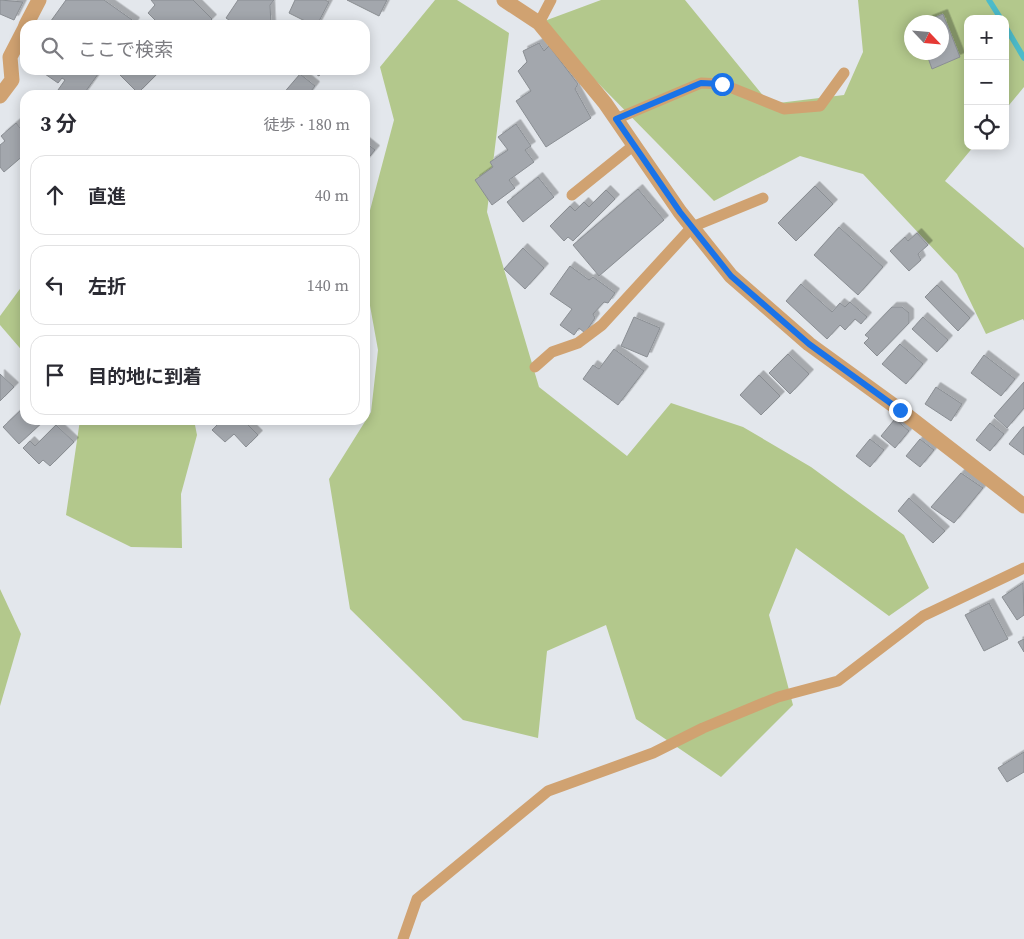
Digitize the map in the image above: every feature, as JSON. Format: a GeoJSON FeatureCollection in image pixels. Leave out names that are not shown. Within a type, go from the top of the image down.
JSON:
{"type":"FeatureCollection","features":[{"type":"Feature","properties":{"kind":"street"},"geometry":{"type":"LineString","coordinates":[[29,20],[40,0]]}},
{"type":"Feature","properties":{"kind":"street"},"geometry":{"type":"LineString","coordinates":[[504,0],[539,24],[616,119],[692,227],[731,276],[809,344],[900,410],[1024,506]]}},
{"type":"Feature","properties":{"kind":"street"},"geometry":{"type":"LineString","coordinates":[[0,96],[12,80],[10,57],[20,38]]}},
{"type":"Feature","properties":{"kind":"lane"},"geometry":{"type":"LineString","coordinates":[[539,24],[551,0]]}},
{"type":"Feature","properties":{"kind":"lane"},"geometry":{"type":"LineString","coordinates":[[616,119],[701,83],[722,84],[784,110],[820,106],[844,73]]}},
{"type":"Feature","properties":{"kind":"lane"},"geometry":{"type":"LineString","coordinates":[[572,195],[634,145]]}},
{"type":"Feature","properties":{"kind":"lane"},"geometry":{"type":"LineString","coordinates":[[535,367],[552,352],[578,343],[602,325],[692,227],[763,198]]}},
{"type":"Feature","properties":{"kind":"lane"},"geometry":{"type":"LineString","coordinates":[[404,939],[418,899],[548,791],[653,754],[704,728],[778,697],[838,681],[923,616],[1024,568]]}},
{"type":"Feature","properties":{"kind":"green space"},"geometry":{"type":"Polygon","coordinates":[[[435,0],[457,0],[509,33],[487,212],[539,387],[627,456],[671,403],[743,427],[811,467],[904,535],[929,588],[889,616],[796,548],[769,615],[793,705],[721,777],[636,719],[606,625],[547,651],[538,738],[463,720],[350,609],[329,479],[363,425],[370,425],[378,350],[370,306],[370,210],[394,120],[380,67],[435,0]]]}},
{"type":"Feature","properties":{"kind":"green space"},"geometry":{"type":"Polygon","coordinates":[[[601,0],[685,0],[770,104],[844,95],[863,52],[858,0],[1024,0],[1024,87],[1009,105],[1009,15],[964,15],[964,150],[971,150],[945,181],[1024,248],[1024,321],[1023,319],[986,334],[957,274],[863,174],[800,156],[714,201],[539,23],[601,0]]]}},
{"type":"Feature","properties":{"kind":"green space"},"geometry":{"type":"Polygon","coordinates":[[[20,289],[20,348],[0,325],[0,316],[20,289]]]}},
{"type":"Feature","properties":{"kind":"green space"},"geometry":{"type":"Polygon","coordinates":[[[79,425],[195,425],[197,435],[181,494],[182,548],[131,547],[66,515],[79,425]]]}},
{"type":"Feature","properties":{"kind":"green space"},"geometry":{"type":"Polygon","coordinates":[[[0,589],[21,634],[0,706],[0,589]]]}},
{"type":"Feature","properties":{"kind":"building"},"geometry":{"type":"Polygon","coordinates":[[[0,0],[23,2],[14,20],[0,14],[0,0]]]}},
{"type":"Feature","properties":{"kind":"building"},"geometry":{"type":"Polygon","coordinates":[[[66,0],[104,0],[132,20],[52,20],[66,0]]]}},
{"type":"Feature","properties":{"kind":"building"},"geometry":{"type":"Polygon","coordinates":[[[151,0],[193,0],[212,19],[155,20],[148,13],[155,5],[151,0]]]}},
{"type":"Feature","properties":{"kind":"building"},"geometry":{"type":"Polygon","coordinates":[[[238,0],[274,0],[270,5],[271,20],[229,20],[226,18],[238,0]]]}},
{"type":"Feature","properties":{"kind":"building"},"geometry":{"type":"Polygon","coordinates":[[[295,0],[325,0],[329,2],[320,20],[303,20],[289,13],[295,0]]]}},
{"type":"Feature","properties":{"kind":"building"},"geometry":{"type":"Polygon","coordinates":[[[347,0],[387,0],[379,16],[347,0]]]}},
{"type":"Feature","properties":{"kind":"building"},"geometry":{"type":"Polygon","coordinates":[[[949,29],[960,57],[932,69],[929,60],[949,60],[949,29]]]}},
{"type":"Feature","properties":{"kind":"building"},"geometry":{"type":"Polygon","coordinates":[[[539,43],[544,51],[549,46],[578,84],[575,89],[591,118],[546,147],[516,101],[531,91],[518,71],[527,62],[523,51],[539,43]]]}},
{"type":"Feature","properties":{"kind":"building"},"geometry":{"type":"Polygon","coordinates":[[[46,75],[97,75],[87,90],[58,90],[65,80],[62,78],[58,83],[46,75]]]}},
{"type":"Feature","properties":{"kind":"building"},"geometry":{"type":"Polygon","coordinates":[[[120,75],[156,75],[141,90],[135,90],[120,75]]]}},
{"type":"Feature","properties":{"kind":"building"},"geometry":{"type":"Polygon","coordinates":[[[299,75],[315,86],[312,90],[286,90],[299,75]]]}},
{"type":"Feature","properties":{"kind":"building"},"geometry":{"type":"Polygon","coordinates":[[[16,123],[20,128],[20,158],[4,172],[0,167],[0,145],[5,141],[1,136],[16,123]]]}},
{"type":"Feature","properties":{"kind":"building"},"geometry":{"type":"Polygon","coordinates":[[[516,124],[531,146],[525,150],[534,162],[509,180],[515,188],[492,205],[475,180],[493,167],[490,162],[508,150],[498,137],[516,124]]]}},
{"type":"Feature","properties":{"kind":"building"},"geometry":{"type":"Polygon","coordinates":[[[370,146],[375,150],[370,156],[370,146]]]}},
{"type":"Feature","properties":{"kind":"building"},"geometry":{"type":"Polygon","coordinates":[[[538,177],[554,197],[523,222],[507,202],[538,177]]]}},
{"type":"Feature","properties":{"kind":"building"},"geometry":{"type":"Polygon","coordinates":[[[815,186],[833,204],[796,241],[778,223],[815,186]]]}},
{"type":"Feature","properties":{"kind":"building"},"geometry":{"type":"Polygon","coordinates":[[[638,189],[664,220],[599,276],[573,245],[638,189]]]}},
{"type":"Feature","properties":{"kind":"building"},"geometry":{"type":"Polygon","coordinates":[[[606,190],[615,199],[573,241],[568,237],[564,241],[550,226],[570,206],[575,211],[584,202],[589,207],[606,190]]]}},
{"type":"Feature","properties":{"kind":"building"},"geometry":{"type":"Polygon","coordinates":[[[839,227],[883,267],[858,295],[814,255],[839,227]]]}},
{"type":"Feature","properties":{"kind":"building"},"geometry":{"type":"Polygon","coordinates":[[[917,233],[928,245],[918,254],[921,260],[909,271],[890,251],[905,237],[908,241],[917,233]]]}},
{"type":"Feature","properties":{"kind":"building"},"geometry":{"type":"Polygon","coordinates":[[[523,248],[544,268],[525,289],[504,269],[523,248]]]}},
{"type":"Feature","properties":{"kind":"building"},"geometry":{"type":"Polygon","coordinates":[[[570,266],[589,280],[593,277],[615,293],[608,303],[604,302],[593,314],[595,318],[585,333],[579,328],[574,335],[560,325],[572,309],[550,294],[570,266]]]}},
{"type":"Feature","properties":{"kind":"building"},"geometry":{"type":"Polygon","coordinates":[[[801,284],[832,312],[840,303],[845,307],[850,302],[867,317],[861,324],[855,319],[845,330],[840,325],[827,339],[786,301],[801,284]]]}},
{"type":"Feature","properties":{"kind":"building"},"geometry":{"type":"Polygon","coordinates":[[[937,285],[970,318],[958,331],[925,297],[937,285]]]}},
{"type":"Feature","properties":{"kind":"building"},"geometry":{"type":"Polygon","coordinates":[[[892,307],[902,307],[909,313],[909,323],[877,356],[864,343],[869,338],[865,335],[892,307]]]}},
{"type":"Feature","properties":{"kind":"building"},"geometry":{"type":"Polygon","coordinates":[[[634,317],[660,328],[647,357],[621,346],[634,317]]]}},
{"type":"Feature","properties":{"kind":"building"},"geometry":{"type":"Polygon","coordinates":[[[923,317],[948,340],[937,352],[912,329],[923,317]]]}},
{"type":"Feature","properties":{"kind":"building"},"geometry":{"type":"Polygon","coordinates":[[[900,344],[923,364],[906,384],[882,364],[900,344]]]}},
{"type":"Feature","properties":{"kind":"building"},"geometry":{"type":"Polygon","coordinates":[[[614,349],[644,371],[618,405],[583,379],[593,365],[599,369],[614,349]]]}},
{"type":"Feature","properties":{"kind":"building"},"geometry":{"type":"Polygon","coordinates":[[[788,354],[809,374],[790,394],[769,373],[788,354]]]}},
{"type":"Feature","properties":{"kind":"building"},"geometry":{"type":"Polygon","coordinates":[[[984,355],[1015,379],[1001,396],[971,373],[984,355]]]}},
{"type":"Feature","properties":{"kind":"building"},"geometry":{"type":"Polygon","coordinates":[[[0,374],[14,387],[0,401],[0,374]]]}},
{"type":"Feature","properties":{"kind":"building"},"geometry":{"type":"Polygon","coordinates":[[[759,375],[780,396],[761,415],[740,395],[759,375]]]}},
{"type":"Feature","properties":{"kind":"building"},"geometry":{"type":"Polygon","coordinates":[[[1024,382],[1024,408],[1007,428],[994,416],[1024,382]]]}},
{"type":"Feature","properties":{"kind":"building"},"geometry":{"type":"Polygon","coordinates":[[[936,387],[962,404],[951,421],[925,404],[936,387]]]}},
{"type":"Feature","properties":{"kind":"building"},"geometry":{"type":"Polygon","coordinates":[[[20,411],[20,425],[40,425],[19,444],[3,427],[20,411]]]}},
{"type":"Feature","properties":{"kind":"building"},"geometry":{"type":"Polygon","coordinates":[[[895,419],[909,431],[895,448],[881,436],[895,419]]]}},
{"type":"Feature","properties":{"kind":"building"},"geometry":{"type":"Polygon","coordinates":[[[990,423],[1004,434],[990,451],[976,440],[990,423]]]}},
{"type":"Feature","properties":{"kind":"building"},"geometry":{"type":"Polygon","coordinates":[[[56,425],[74,442],[50,466],[43,460],[39,464],[23,448],[30,441],[35,446],[56,425]]]}},
{"type":"Feature","properties":{"kind":"building"},"geometry":{"type":"Polygon","coordinates":[[[217,425],[248,425],[258,435],[246,447],[234,434],[225,442],[212,430],[217,425]]]}},
{"type":"Feature","properties":{"kind":"building"},"geometry":{"type":"Polygon","coordinates":[[[1024,427],[1024,455],[1009,444],[1024,427]]]}},
{"type":"Feature","properties":{"kind":"building"},"geometry":{"type":"Polygon","coordinates":[[[870,439],[884,450],[870,467],[856,456],[870,439]]]}},
{"type":"Feature","properties":{"kind":"building"},"geometry":{"type":"Polygon","coordinates":[[[920,439],[934,450],[920,467],[906,456],[920,439]]]}},
{"type":"Feature","properties":{"kind":"building"},"geometry":{"type":"Polygon","coordinates":[[[961,473],[983,488],[954,523],[931,507],[961,473]]]}},
{"type":"Feature","properties":{"kind":"building"},"geometry":{"type":"Polygon","coordinates":[[[909,498],[945,531],[933,543],[898,511],[909,498]]]}},
{"type":"Feature","properties":{"kind":"building"},"geometry":{"type":"Polygon","coordinates":[[[1023,583],[1024,615],[1017,620],[1002,597],[1023,583]]]}},
{"type":"Feature","properties":{"kind":"building"},"geometry":{"type":"Polygon","coordinates":[[[989,603],[1008,639],[984,651],[965,615],[989,603]]]}},
{"type":"Feature","properties":{"kind":"building"},"geometry":{"type":"Polygon","coordinates":[[[1024,639],[1024,652],[1018,642],[1024,639]]]}},
{"type":"Feature","properties":{"kind":"building"},"geometry":{"type":"Polygon","coordinates":[[[1024,752],[1024,772],[1007,782],[998,768],[1024,752]]]}},
{"type":"Feature","properties":{"kind":"waterway"},"geometry":{"type":"LineString","coordinates":[[989,0],[998,15]]}},
{"type":"Feature","properties":{"kind":"waterway"},"geometry":{"type":"LineString","coordinates":[[1009,33],[1024,58]]}},
{"type":"Feature","properties":{"kind":"route"},"geometry":{"type":"LineString","coordinates":[[722,84],[701,83],[616,119],[680,212],[731,276],[809,344],[900,410]]}}]}
